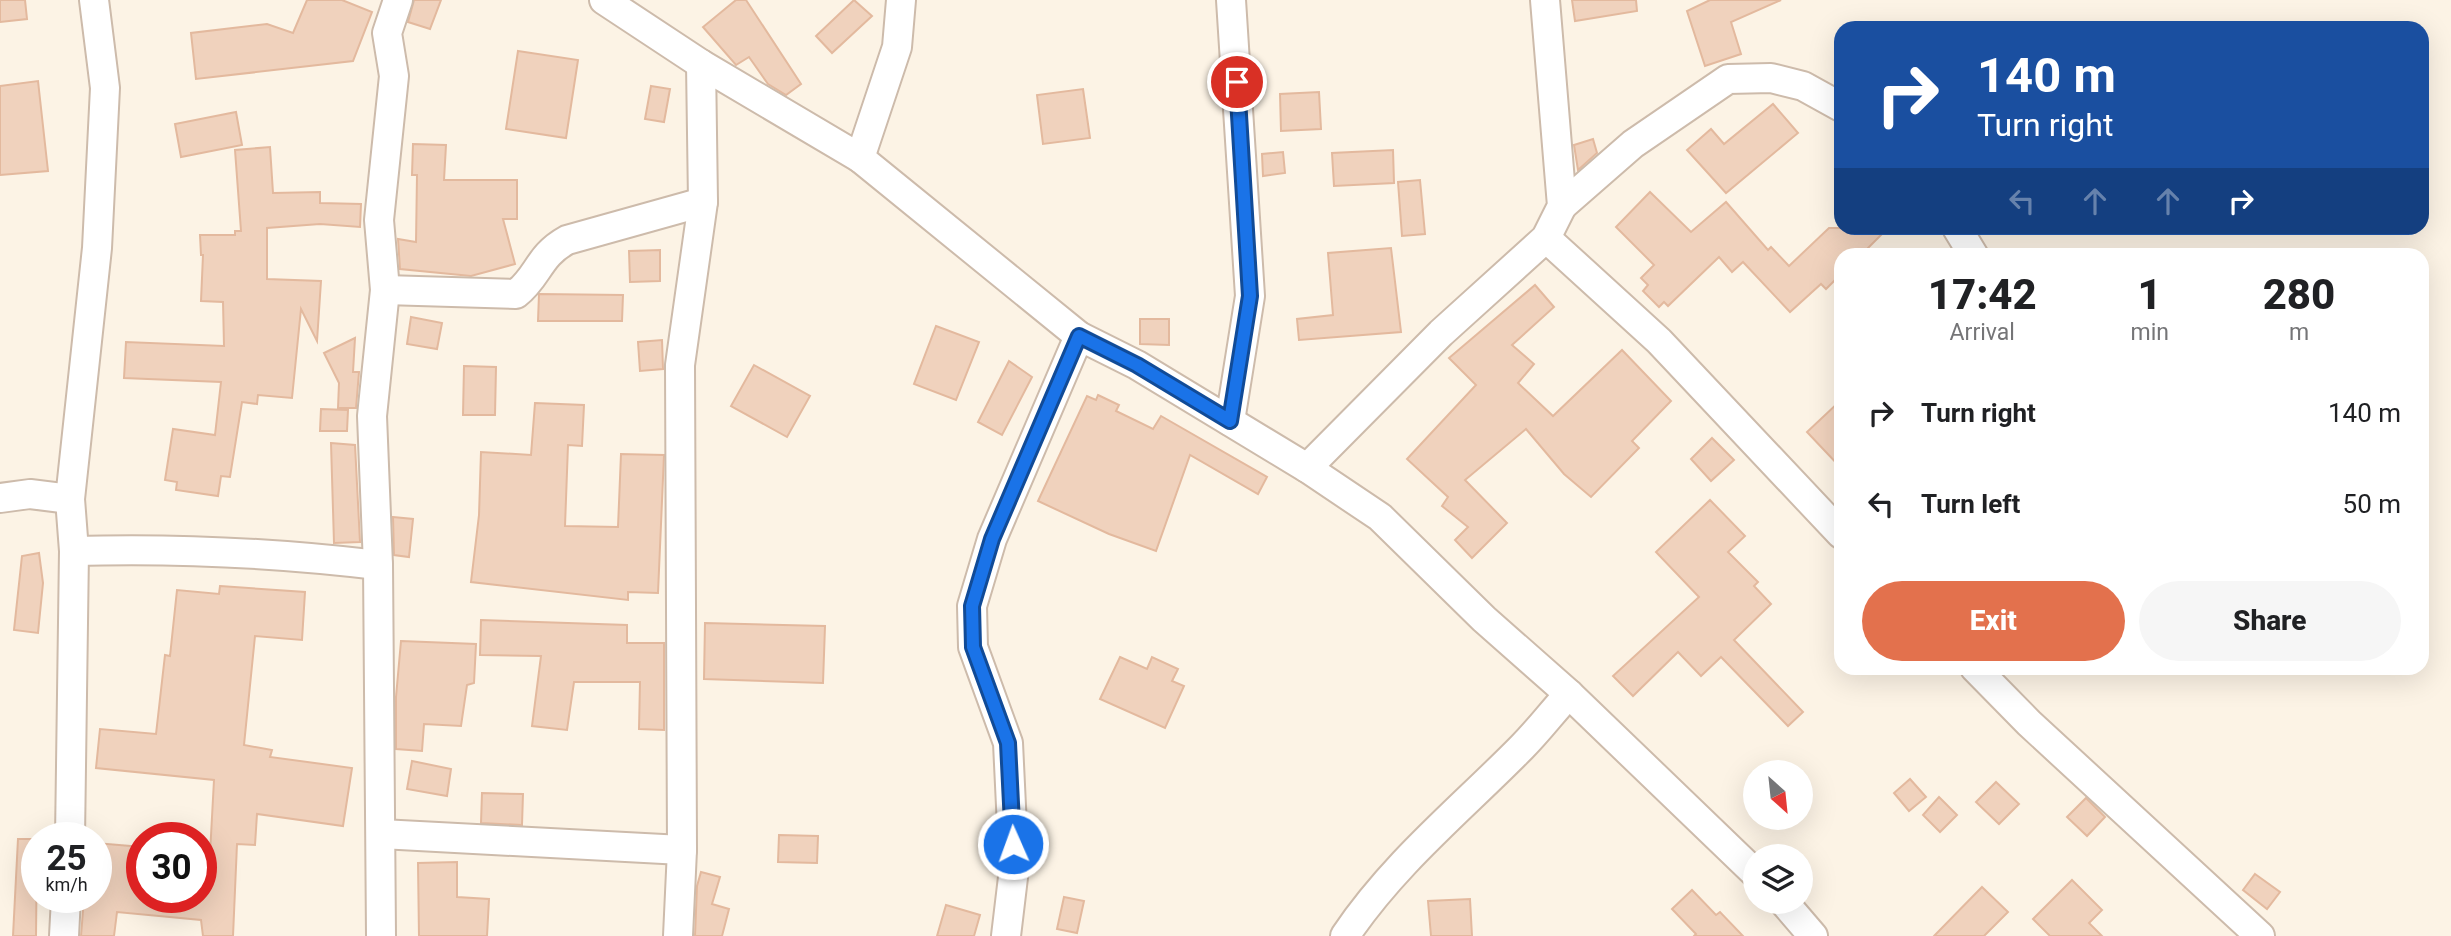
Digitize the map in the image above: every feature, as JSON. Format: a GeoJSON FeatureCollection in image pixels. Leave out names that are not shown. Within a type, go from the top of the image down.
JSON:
{"type":"FeatureCollection","features":[{"type":"Feature","properties":{"kind":"street"},"geometry":{"type":"LineString","coordinates":[[70,822],[74,551],[71,499],[97,248],[105,88],[94,0]]}},
{"type":"Feature","properties":{"kind":"street"},"geometry":{"type":"LineString","coordinates":[[381,936],[377,732],[379,565],[372,416],[385,290],[379,219],[394,76],[387,33],[398,0]]}},
{"type":"Feature","properties":{"kind":"street"},"geometry":{"type":"LineString","coordinates":[[604,0],[701,64],[860,158],[1079,336],[1137,365],[1307,468],[1380,517],[1484,619],[1569,694],[1743,861]]}},
{"type":"Feature","properties":{"kind":"street"},"geometry":{"type":"LineString","coordinates":[[860,158],[897,47],[901,0]]}},
{"type":"Feature","properties":{"kind":"street"},"geometry":{"type":"LineString","coordinates":[[1230,421],[1250,296],[1231,0]]}},
{"type":"Feature","properties":{"kind":"street"},"geometry":{"type":"LineString","coordinates":[[1545,0],[1562,206]]}},
{"type":"Feature","properties":{"kind":"street"},"geometry":{"type":"LineString","coordinates":[[678,936],[682,850],[680,365],[703,202],[701,64]]}},
{"type":"Feature","properties":{"kind":"street"},"geometry":{"type":"LineString","coordinates":[[1307,468],[1441,332],[1546,238],[1562,206],[1633,144],[1728,79],[1771,78],[1803,86],[1834,103]]}},
{"type":"Feature","properties":{"kind":"street"},"geometry":{"type":"LineString","coordinates":[[385,290],[516,294],[527,285],[549,250],[567,240],[703,202]]}},
{"type":"Feature","properties":{"kind":"street"},"geometry":{"type":"LineString","coordinates":[[1546,238],[1659,341],[1834,527]]}},
{"type":"Feature","properties":{"kind":"street"},"geometry":{"type":"LineString","coordinates":[[1006,936],[1014,869],[1008,743],[973,647],[972,606],[992,539],[1079,336]]}},
{"type":"Feature","properties":{"kind":"street"},"geometry":{"type":"LineString","coordinates":[[0,498],[30,494],[71,499]]}},
{"type":"Feature","properties":{"kind":"street"},"geometry":{"type":"LineString","coordinates":[[74,551],[149,549],[291,555],[379,565]]}},
{"type":"Feature","properties":{"kind":"street"},"geometry":{"type":"LineString","coordinates":[[1982,675],[2029,723],[2260,936]]}},
{"type":"Feature","properties":{"kind":"street"},"geometry":{"type":"LineString","coordinates":[[1345,936],[1365,906],[1429,834],[1523,746],[1569,694]]}},
{"type":"Feature","properties":{"kind":"street"},"geometry":{"type":"LineString","coordinates":[[381,834],[682,850]]}},
{"type":"Feature","properties":{"kind":"street"},"geometry":{"type":"LineString","coordinates":[[64,936],[65,913]]}},
{"type":"Feature","properties":{"kind":"street"},"geometry":{"type":"LineString","coordinates":[[1794,914],[1813,936]]}},
{"type":"Feature","properties":{"kind":"building"},"geometry":{"type":"Polygon","coordinates":[[[0,0],[25,0],[27,19],[0,22],[0,0]]]}},
{"type":"Feature","properties":{"kind":"building"},"geometry":{"type":"Polygon","coordinates":[[[307,0],[342,0],[372,12],[353,61],[196,79],[191,33],[267,24],[293,33],[307,0]]]}},
{"type":"Feature","properties":{"kind":"building"},"geometry":{"type":"Polygon","coordinates":[[[414,0],[441,0],[430,29],[408,22],[414,0]]]}},
{"type":"Feature","properties":{"kind":"building"},"geometry":{"type":"Polygon","coordinates":[[[736,0],[746,0],[801,84],[786,95],[768,84],[749,57],[736,65],[703,27],[736,0]]]}},
{"type":"Feature","properties":{"kind":"building"},"geometry":{"type":"Polygon","coordinates":[[[854,0],[872,16],[832,53],[816,36],[854,0]]]}},
{"type":"Feature","properties":{"kind":"building"},"geometry":{"type":"Polygon","coordinates":[[[1572,0],[1636,0],[1637,11],[1575,21],[1572,0]]]}},
{"type":"Feature","properties":{"kind":"building"},"geometry":{"type":"Polygon","coordinates":[[[1710,0],[1781,0],[1731,22],[1741,54],[1705,66],[1687,11],[1710,0]]]}},
{"type":"Feature","properties":{"kind":"building"},"geometry":{"type":"Polygon","coordinates":[[[518,51],[578,60],[566,138],[506,129],[518,51]]]}},
{"type":"Feature","properties":{"kind":"building"},"geometry":{"type":"Polygon","coordinates":[[[38,81],[48,171],[0,175],[0,86],[38,81]]]}},
{"type":"Feature","properties":{"kind":"building"},"geometry":{"type":"Polygon","coordinates":[[[651,86],[670,89],[664,122],[645,119],[651,86]]]}},
{"type":"Feature","properties":{"kind":"building"},"geometry":{"type":"Polygon","coordinates":[[[1083,89],[1090,138],[1043,144],[1037,95],[1083,89]]]}},
{"type":"Feature","properties":{"kind":"building"},"geometry":{"type":"Polygon","coordinates":[[[1319,92],[1321,129],[1281,131],[1280,94],[1319,92]]]}},
{"type":"Feature","properties":{"kind":"building"},"geometry":{"type":"Polygon","coordinates":[[[1773,104],[1798,133],[1726,193],[1687,150],[1711,129],[1724,144],[1773,104]]]}},
{"type":"Feature","properties":{"kind":"building"},"geometry":{"type":"Polygon","coordinates":[[[236,112],[242,145],[181,157],[175,124],[236,112]]]}},
{"type":"Feature","properties":{"kind":"building"},"geometry":{"type":"Polygon","coordinates":[[[1593,139],[1597,153],[1578,170],[1574,145],[1593,139]]]}},
{"type":"Feature","properties":{"kind":"building"},"geometry":{"type":"Polygon","coordinates":[[[413,144],[446,145],[444,180],[517,180],[517,219],[503,219],[515,264],[471,276],[400,269],[398,239],[416,242],[417,175],[412,175],[413,144]]]}},
{"type":"Feature","properties":{"kind":"building"},"geometry":{"type":"Polygon","coordinates":[[[270,147],[273,193],[320,192],[320,203],[361,204],[360,227],[320,224],[267,228],[267,279],[321,281],[317,341],[301,309],[292,398],[258,395],[257,404],[242,402],[230,477],[221,476],[218,496],[176,490],[177,482],[165,480],[173,429],[215,435],[221,382],[124,378],[126,342],[224,346],[223,302],[201,301],[203,255],[200,235],[235,235],[235,231],[241,231],[235,150],[270,147]]]}},
{"type":"Feature","properties":{"kind":"building"},"geometry":{"type":"Polygon","coordinates":[[[1393,150],[1394,183],[1334,186],[1332,153],[1393,150]]]}},
{"type":"Feature","properties":{"kind":"building"},"geometry":{"type":"Polygon","coordinates":[[[1283,152],[1285,173],[1263,176],[1262,154],[1283,152]]]}},
{"type":"Feature","properties":{"kind":"building"},"geometry":{"type":"Polygon","coordinates":[[[1420,180],[1425,234],[1402,236],[1398,182],[1420,180]]]}},
{"type":"Feature","properties":{"kind":"building"},"geometry":{"type":"Polygon","coordinates":[[[1650,192],[1691,232],[1726,202],[1768,250],[1771,247],[1789,266],[1829,228],[1834,228],[1834,235],[1881,235],[1868,248],[1834,248],[1834,281],[1826,289],[1821,284],[1790,312],[1743,262],[1732,272],[1719,257],[1668,306],[1664,302],[1659,307],[1643,291],[1648,285],[1641,278],[1654,265],[1616,227],[1650,192]]]}},
{"type":"Feature","properties":{"kind":"building"},"geometry":{"type":"Polygon","coordinates":[[[1391,248],[1401,332],[1299,340],[1297,319],[1333,315],[1328,253],[1391,248]]]}},
{"type":"Feature","properties":{"kind":"building"},"geometry":{"type":"Polygon","coordinates":[[[660,250],[660,281],[630,282],[629,251],[660,250]]]}},
{"type":"Feature","properties":{"kind":"building"},"geometry":{"type":"Polygon","coordinates":[[[1535,285],[1554,307],[1512,345],[1534,364],[1518,383],[1553,416],[1622,350],[1671,401],[1632,441],[1639,448],[1591,497],[1564,474],[1526,429],[1465,480],[1507,523],[1472,558],[1455,540],[1468,527],[1442,506],[1448,497],[1407,459],[1476,385],[1449,358],[1535,285]]]}},
{"type":"Feature","properties":{"kind":"building"},"geometry":{"type":"Polygon","coordinates":[[[539,294],[623,295],[622,321],[538,321],[539,294]]]}},
{"type":"Feature","properties":{"kind":"building"},"geometry":{"type":"Polygon","coordinates":[[[411,317],[442,323],[437,349],[407,344],[411,317]]]}},
{"type":"Feature","properties":{"kind":"building"},"geometry":{"type":"Polygon","coordinates":[[[1140,319],[1169,319],[1169,345],[1140,344],[1140,319]]]}},
{"type":"Feature","properties":{"kind":"building"},"geometry":{"type":"Polygon","coordinates":[[[936,326],[979,342],[956,400],[914,384],[936,326]]]}},
{"type":"Feature","properties":{"kind":"building"},"geometry":{"type":"Polygon","coordinates":[[[355,338],[353,372],[359,372],[356,408],[338,408],[339,383],[324,353],[355,338]]]}},
{"type":"Feature","properties":{"kind":"building"},"geometry":{"type":"Polygon","coordinates":[[[662,340],[663,369],[640,371],[638,342],[662,340]]]}},
{"type":"Feature","properties":{"kind":"building"},"geometry":{"type":"Polygon","coordinates":[[[1009,361],[1032,377],[1002,435],[978,422],[1009,361]]]}},
{"type":"Feature","properties":{"kind":"building"},"geometry":{"type":"Polygon","coordinates":[[[754,365],[810,396],[787,437],[731,406],[754,365]]]}},
{"type":"Feature","properties":{"kind":"building"},"geometry":{"type":"Polygon","coordinates":[[[464,366],[496,367],[495,415],[463,415],[464,366]]]}},
{"type":"Feature","properties":{"kind":"building"},"geometry":{"type":"Polygon","coordinates":[[[1098,395],[1119,405],[1116,411],[1153,429],[1161,416],[1267,477],[1258,494],[1190,455],[1156,551],[1109,534],[1038,501],[1087,396],[1096,400],[1098,395]]]}},
{"type":"Feature","properties":{"kind":"building"},"geometry":{"type":"Polygon","coordinates":[[[535,403],[584,405],[582,446],[568,445],[565,526],[618,527],[621,454],[664,455],[658,593],[628,592],[628,600],[471,582],[479,515],[481,452],[531,455],[535,403]]]}},
{"type":"Feature","properties":{"kind":"building"},"geometry":{"type":"Polygon","coordinates":[[[1834,407],[1834,461],[1807,432],[1834,407]]]}},
{"type":"Feature","properties":{"kind":"building"},"geometry":{"type":"Polygon","coordinates":[[[321,409],[348,410],[347,431],[320,431],[321,409]]]}},
{"type":"Feature","properties":{"kind":"building"},"geometry":{"type":"Polygon","coordinates":[[[1712,438],[1734,460],[1711,481],[1691,459],[1712,438]]]}},
{"type":"Feature","properties":{"kind":"building"},"geometry":{"type":"Polygon","coordinates":[[[331,443],[355,445],[360,542],[334,543],[331,443]]]}},
{"type":"Feature","properties":{"kind":"building"},"geometry":{"type":"Polygon","coordinates":[[[1710,500],[1745,536],[1728,552],[1758,582],[1754,586],[1771,604],[1734,640],[1803,712],[1788,726],[1721,657],[1701,676],[1678,652],[1633,696],[1613,676],[1699,597],[1656,552],[1710,500]]]}},
{"type":"Feature","properties":{"kind":"building"},"geometry":{"type":"Polygon","coordinates":[[[393,517],[413,519],[409,557],[394,555],[393,517]]]}},
{"type":"Feature","properties":{"kind":"building"},"geometry":{"type":"Polygon","coordinates":[[[39,553],[43,583],[38,633],[14,630],[22,556],[39,553]]]}},
{"type":"Feature","properties":{"kind":"building"},"geometry":{"type":"Polygon","coordinates":[[[220,586],[305,592],[302,640],[255,636],[244,745],[272,750],[270,757],[352,768],[343,826],[257,814],[255,845],[237,844],[233,936],[203,936],[201,920],[128,913],[217,913],[217,822],[212,822],[214,780],[96,768],[100,729],[156,734],[165,655],[170,656],[177,590],[219,594],[220,586]]]}},
{"type":"Feature","properties":{"kind":"building"},"geometry":{"type":"Polygon","coordinates":[[[481,620],[627,625],[627,643],[664,643],[664,730],[639,729],[640,682],[574,682],[567,730],[532,726],[541,656],[480,655],[481,620]]]}},
{"type":"Feature","properties":{"kind":"building"},"geometry":{"type":"Polygon","coordinates":[[[705,623],[825,626],[823,683],[704,679],[705,623]]]}},
{"type":"Feature","properties":{"kind":"building"},"geometry":{"type":"Polygon","coordinates":[[[401,641],[476,644],[474,683],[467,685],[461,726],[424,724],[422,751],[396,749],[396,697],[401,641]]]}},
{"type":"Feature","properties":{"kind":"building"},"geometry":{"type":"Polygon","coordinates":[[[1120,657],[1147,669],[1152,657],[1178,669],[1172,681],[1184,686],[1165,728],[1100,699],[1120,657]]]}},
{"type":"Feature","properties":{"kind":"building"},"geometry":{"type":"Polygon","coordinates":[[[412,761],[451,769],[447,796],[407,789],[412,761]]]}},
{"type":"Feature","properties":{"kind":"building"},"geometry":{"type":"Polygon","coordinates":[[[1910,779],[1926,797],[1909,811],[1894,793],[1910,779]]]}},
{"type":"Feature","properties":{"kind":"building"},"geometry":{"type":"Polygon","coordinates":[[[1996,782],[2019,804],[1999,824],[1976,802],[1996,782]]]}},
{"type":"Feature","properties":{"kind":"building"},"geometry":{"type":"Polygon","coordinates":[[[482,793],[523,794],[522,825],[481,823],[482,793]]]}},
{"type":"Feature","properties":{"kind":"building"},"geometry":{"type":"Polygon","coordinates":[[[1939,797],[1957,815],[1940,832],[1923,815],[1939,797]]]}},
{"type":"Feature","properties":{"kind":"building"},"geometry":{"type":"Polygon","coordinates":[[[2086,798],[2105,817],[2087,836],[2067,817],[2086,798]]]}},
{"type":"Feature","properties":{"kind":"building"},"geometry":{"type":"Polygon","coordinates":[[[779,835],[818,836],[817,863],[778,862],[779,835]]]}},
{"type":"Feature","properties":{"kind":"building"},"geometry":{"type":"Polygon","coordinates":[[[18,839],[21,839],[21,913],[36,913],[36,936],[13,936],[18,839]]]}},
{"type":"Feature","properties":{"kind":"building"},"geometry":{"type":"Polygon","coordinates":[[[112,844],[126,846],[126,913],[117,912],[114,936],[81,936],[83,913],[112,913],[112,844]]]}},
{"type":"Feature","properties":{"kind":"building"},"geometry":{"type":"Polygon","coordinates":[[[457,862],[457,897],[489,899],[487,936],[419,936],[418,863],[457,862]]]}},
{"type":"Feature","properties":{"kind":"building"},"geometry":{"type":"Polygon","coordinates":[[[701,872],[720,877],[712,904],[729,909],[722,936],[695,936],[697,886],[701,872]]]}},
{"type":"Feature","properties":{"kind":"building"},"geometry":{"type":"Polygon","coordinates":[[[2255,874],[2280,892],[2267,909],[2243,890],[2255,874]]]}},
{"type":"Feature","properties":{"kind":"building"},"geometry":{"type":"Polygon","coordinates":[[[2072,880],[2102,910],[2089,923],[2102,936],[2050,936],[2033,919],[2072,880]]]}},
{"type":"Feature","properties":{"kind":"building"},"geometry":{"type":"Polygon","coordinates":[[[1982,887],[2008,912],[1984,936],[1934,936],[1982,887]]]}},
{"type":"Feature","properties":{"kind":"building"},"geometry":{"type":"Polygon","coordinates":[[[1692,890],[1716,915],[1720,912],[1743,936],[1694,936],[1696,934],[1672,909],[1692,890]]]}},
{"type":"Feature","properties":{"kind":"building"},"geometry":{"type":"Polygon","coordinates":[[[1064,897],[1084,901],[1077,933],[1057,929],[1064,897]]]}},
{"type":"Feature","properties":{"kind":"building"},"geometry":{"type":"Polygon","coordinates":[[[1470,899],[1472,936],[1431,936],[1428,901],[1470,899]]]}},
{"type":"Feature","properties":{"kind":"building"},"geometry":{"type":"Polygon","coordinates":[[[946,905],[980,915],[974,936],[937,936],[946,905]]]}},
{"type":"Feature","properties":{"kind":"route"},"geometry":{"type":"LineString","coordinates":[[1013,844],[1008,743],[973,647],[972,606],[985,561],[1079,336],[1137,365],[1230,421],[1250,296],[1237,82]]}}]}
